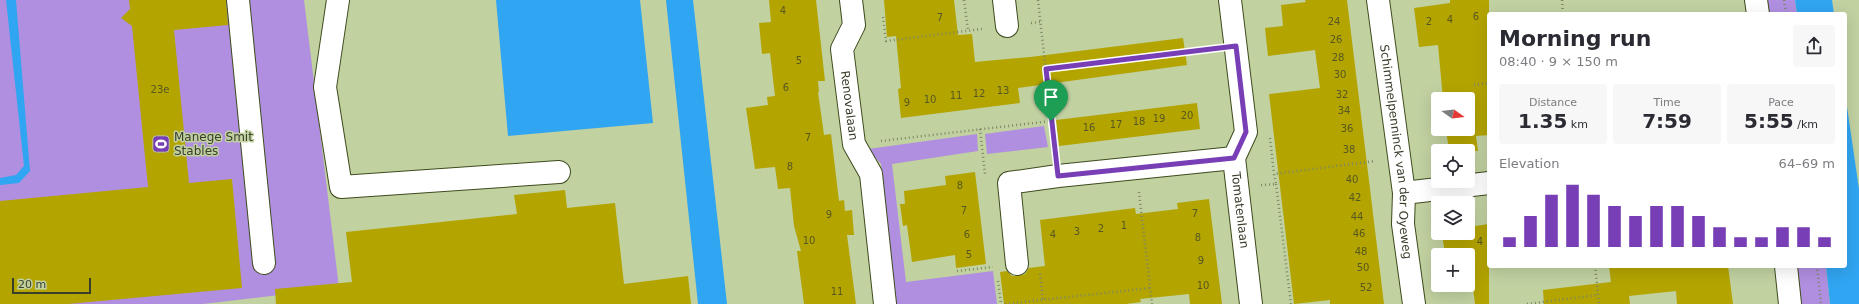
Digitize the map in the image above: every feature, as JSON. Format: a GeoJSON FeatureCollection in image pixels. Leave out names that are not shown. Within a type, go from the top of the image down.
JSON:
{"type":"FeatureCollection","features":[{"type":"Feature","properties":{"kind":"street"},"geometry":{"type":"LineString","coordinates":[[238,0],[264,263]]}},
{"type":"Feature","properties":{"kind":"street"},"geometry":{"type":"LineString","coordinates":[[338,0],[325,87],[341,187],[559,172]]}},
{"type":"Feature","properties":{"kind":"street","name":"Renovalaan"},"geometry":{"type":"LineString","coordinates":[[851,0],[854,25],[842,49],[854,144],[871,174],[885,304]]}},
{"type":"Feature","properties":{"kind":"street"},"geometry":{"type":"LineString","coordinates":[[1004,0],[1007,26]]}},
{"type":"Feature","properties":{"kind":"street","name":"Tomatenlaan"},"geometry":{"type":"LineString","coordinates":[[1230,0],[1246,132],[1234,158],[1251,304]]}},
{"type":"Feature","properties":{"kind":"street","name":"Schimmelpenninck van der Oyeweg"},"geometry":{"type":"LineString","coordinates":[[1378,0],[1400,158],[1404,194],[1403,224],[1414,304]]}},
{"type":"Feature","properties":{"kind":"street"},"geometry":{"type":"LineString","coordinates":[[1756,0],[1758,12]]}},
{"type":"Feature","properties":{"kind":"street"},"geometry":{"type":"LineString","coordinates":[[1017,264],[1009,184],[1058,176],[1234,158]]}},
{"type":"Feature","properties":{"kind":"street"},"geometry":{"type":"LineString","coordinates":[[1404,194],[1487,183]]}},
{"type":"Feature","properties":{"kind":"street"},"geometry":{"type":"LineString","coordinates":[[1786,268],[1790,304]]}},
{"type":"Feature","properties":{"kind":"path"},"geometry":{"type":"LineString","coordinates":[[964,0],[968,30]]}},
{"type":"Feature","properties":{"kind":"path"},"geometry":{"type":"LineString","coordinates":[[1038,0],[1058,176]]}},
{"type":"Feature","properties":{"kind":"path"},"geometry":{"type":"LineString","coordinates":[[1562,0],[1563,12]]}},
{"type":"Feature","properties":{"kind":"path"},"geometry":{"type":"LineString","coordinates":[[1784,0],[1786,12]]}},
{"type":"Feature","properties":{"kind":"path"},"geometry":{"type":"LineString","coordinates":[[883,17],[886,40],[1040,22]]}},
{"type":"Feature","properties":{"kind":"path"},"geometry":{"type":"LineString","coordinates":[[1046,69],[1236,46]]}},
{"type":"Feature","properties":{"kind":"path"},"geometry":{"type":"LineString","coordinates":[[1474,85],[1487,83]]}},
{"type":"Feature","properties":{"kind":"path"},"geometry":{"type":"LineString","coordinates":[[854,144],[1051,121]]}},
{"type":"Feature","properties":{"kind":"path"},"geometry":{"type":"LineString","coordinates":[[1290,304],[1274,174],[1400,158]]}},
{"type":"Feature","properties":{"kind":"path"},"geometry":{"type":"LineString","coordinates":[[1136,168],[1152,304]]}},
{"type":"Feature","properties":{"kind":"path"},"geometry":{"type":"LineString","coordinates":[[1238,187],[1276,184]]}},
{"type":"Feature","properties":{"kind":"path"},"geometry":{"type":"LineString","coordinates":[[1595,268],[1599,304]]}},
{"type":"Feature","properties":{"kind":"path"},"geometry":{"type":"LineString","coordinates":[[1817,268],[1821,304]]}},
{"type":"Feature","properties":{"kind":"path"},"geometry":{"type":"LineString","coordinates":[[1005,304],[1150,288]]}},
{"type":"Feature","properties":{"kind":"path"},"geometry":{"type":"LineString","coordinates":[[1527,304],[1598,295]]}},
{"type":"Feature","properties":{"kind":"shaded area","name":"Manege Smit Stables"},"geometry":{"type":"Polygon","coordinates":[[[0,0],[304,0],[339,288],[203,304],[0,304],[0,0]]]}},
{"type":"Feature","properties":{"kind":"shaded area"},"geometry":{"type":"Polygon","coordinates":[[[1764,0],[1795,0],[1797,12],[1765,12],[1764,0]]]}},
{"type":"Feature","properties":{"kind":"shaded area"},"geometry":{"type":"Polygon","coordinates":[[[1044,126],[1048,147],[987,154],[985,134],[1044,126]]]}},
{"type":"Feature","properties":{"kind":"shaded area"},"geometry":{"type":"Polygon","coordinates":[[[977,134],[978,151],[892,164],[906,282],[993,271],[997,304],[896,304],[881,164],[868,149],[977,134]]]}},
{"type":"Feature","properties":{"kind":"shaded area"},"geometry":{"type":"Polygon","coordinates":[[[1796,268],[1826,268],[1830,304],[1800,304],[1796,268]]]}},
{"type":"Feature","properties":{"kind":"water"},"geometry":{"type":"Polygon","coordinates":[[[6,0],[16,0],[30,171],[19,183],[0,185],[0,178],[16,175],[24,166],[6,0]]]}},
{"type":"Feature","properties":{"kind":"water"},"geometry":{"type":"Polygon","coordinates":[[[496,0],[640,0],[653,123],[508,136],[496,0]]]}},
{"type":"Feature","properties":{"kind":"water"},"geometry":{"type":"Polygon","coordinates":[[[666,0],[693,0],[727,304],[698,304],[666,0]]]}},
{"type":"Feature","properties":{"kind":"water"},"geometry":{"type":"Polygon","coordinates":[[[1795,0],[1832,0],[1834,12],[1797,12],[1795,0]]]}},
{"type":"Feature","properties":{"kind":"water"},"geometry":{"type":"Polygon","coordinates":[[[1847,107],[1859,189],[1859,304],[1830,304],[1826,268],[1847,268],[1847,107]]]}},
{"type":"Feature","properties":{"kind":"building"},"geometry":{"type":"Polygon","coordinates":[[[129,0],[226,0],[228,25],[174,30],[189,183],[232,179],[242,288],[68,304],[0,304],[0,201],[148,187],[132,26],[121,18],[130,9],[129,0]]]}},
{"type":"Feature","properties":{"kind":"building"},"geometry":{"type":"Polygon","coordinates":[[[769,0],[816,0],[825,81],[818,81],[818,92],[824,135],[831,134],[839,201],[844,200],[845,211],[852,210],[854,235],[847,235],[856,304],[804,304],[797,251],[801,251],[794,226],[790,188],[778,189],[775,167],[755,169],[746,108],[768,105],[767,97],[775,96],[770,53],[762,54],[759,23],[771,22],[769,0]]]}},
{"type":"Feature","properties":{"kind":"building"},"geometry":{"type":"Polygon","coordinates":[[[884,0],[954,0],[958,35],[972,34],[975,62],[1030,57],[1183,38],[1187,65],[1018,88],[1020,103],[901,118],[898,89],[901,88],[896,36],[887,37],[884,0]]]}},
{"type":"Feature","properties":{"kind":"building"},"geometry":{"type":"Polygon","coordinates":[[[1305,0],[1347,0],[1384,304],[1330,304],[1330,300],[1294,304],[1269,94],[1320,88],[1315,50],[1268,56],[1265,28],[1283,26],[1281,5],[1306,2],[1305,0]]]}},
{"type":"Feature","properties":{"kind":"building"},"geometry":{"type":"Polygon","coordinates":[[[1450,0],[1489,0],[1489,12],[1487,12],[1487,135],[1476,136],[1478,151],[1475,151],[1475,144],[1448,144],[1447,136],[1475,136],[1475,92],[1442,92],[1438,45],[1419,47],[1414,8],[1450,3],[1450,0]]]}},
{"type":"Feature","properties":{"kind":"building"},"geometry":{"type":"Polygon","coordinates":[[[1197,103],[1200,129],[1059,146],[1056,120],[1197,103]]]}},
{"type":"Feature","properties":{"kind":"building"},"geometry":{"type":"Polygon","coordinates":[[[975,172],[986,264],[956,268],[955,255],[912,262],[907,225],[903,226],[900,204],[905,204],[904,191],[946,185],[945,176],[975,172]]]}},
{"type":"Feature","properties":{"kind":"building"},"geometry":{"type":"Polygon","coordinates":[[[565,190],[567,208],[615,203],[624,284],[688,276],[691,304],[276,304],[275,289],[352,282],[346,232],[517,214],[514,195],[565,190]]]}},
{"type":"Feature","properties":{"kind":"building"},"geometry":{"type":"Polygon","coordinates":[[[1209,199],[1222,304],[1190,304],[1189,294],[1140,299],[1141,302],[1126,304],[1004,304],[1000,272],[1007,271],[1012,276],[1019,276],[1025,274],[1029,268],[1045,266],[1040,220],[1135,208],[1136,214],[1178,209],[1177,203],[1209,199]]]}},
{"type":"Feature","properties":{"kind":"building"},"geometry":{"type":"Polygon","coordinates":[[[1487,224],[1489,304],[1475,304],[1474,292],[1475,292],[1475,248],[1444,248],[1443,240],[1475,240],[1475,226],[1487,224]]]}},
{"type":"Feature","properties":{"kind":"building"},"geometry":{"type":"Polygon","coordinates":[[[1609,268],[1728,268],[1733,304],[1677,304],[1676,291],[1629,296],[1630,304],[1544,304],[1543,290],[1611,282],[1609,268]]]}},
{"type":"Feature","properties":{"kind":"place","name":"Manege Smit Stables"},"geometry":{"type":"Point","coordinates":[161,144]}},
{"type":"Feature","properties":{"kind":"route"},"geometry":{"type":"LineString","coordinates":[[1236,46],[1246,132],[1234,158],[1058,176],[1051,121],[1046,69],[1236,46]]}}]}
